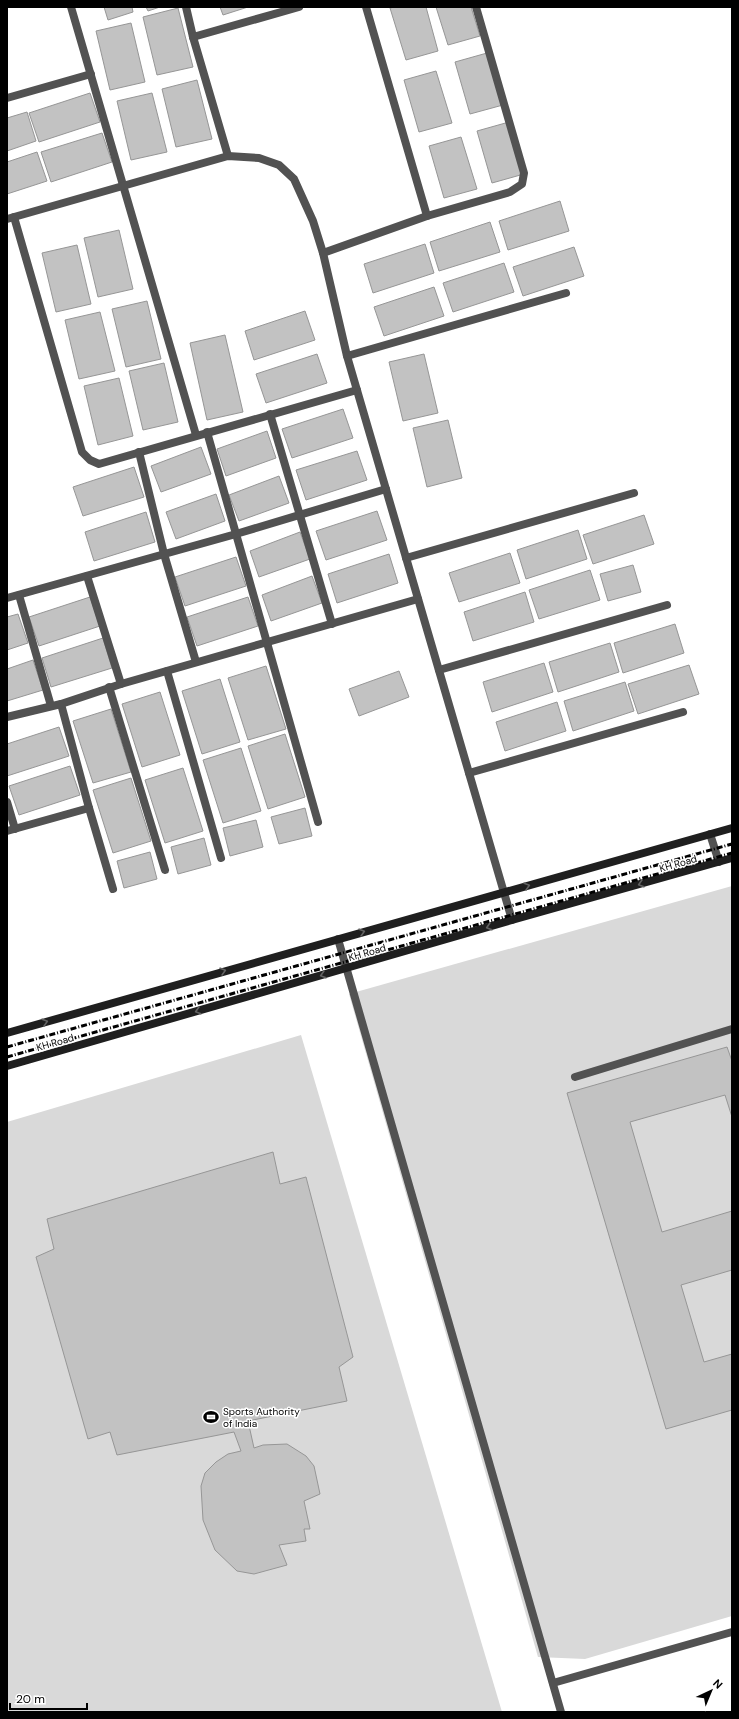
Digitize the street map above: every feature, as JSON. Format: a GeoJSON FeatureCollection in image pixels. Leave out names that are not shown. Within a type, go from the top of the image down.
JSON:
{"type":"FeatureCollection","features":[{"type":"Feature","properties":{"kind":"main road","name":"KH Road"},"geometry":{"type":"LineString","coordinates":[[7,1033],[732,828]]}},
{"type":"Feature","properties":{"kind":"main road","name":"KH Road"},"geometry":{"type":"LineString","coordinates":[[7,1066],[732,858]]}},
{"type":"Feature","properties":{"kind":"street"},"geometry":{"type":"LineString","coordinates":[[71,7],[196,435]]}},
{"type":"Feature","properties":{"kind":"street"},"geometry":{"type":"LineString","coordinates":[[186,7],[228,156]]}},
{"type":"Feature","properties":{"kind":"street"},"geometry":{"type":"LineString","coordinates":[[194,37],[298,7]]}},
{"type":"Feature","properties":{"kind":"street"},"geometry":{"type":"LineString","coordinates":[[366,7],[427,216]]}},
{"type":"Feature","properties":{"kind":"street"},"geometry":{"type":"LineString","coordinates":[[323,252],[427,216],[510,192],[522,184],[524,173],[476,7]]}},
{"type":"Feature","properties":{"kind":"street"},"geometry":{"type":"LineString","coordinates":[[7,98],[91,74]]}},
{"type":"Feature","properties":{"kind":"street"},"geometry":{"type":"LineString","coordinates":[[357,390],[99,464],[90,460],[82,452],[11,218],[228,156],[259,158],[279,165],[294,179],[313,221],[323,252],[347,356],[357,390],[386,489],[418,599],[438,670],[512,920]]}},
{"type":"Feature","properties":{"kind":"street"},"geometry":{"type":"LineString","coordinates":[[347,356],[566,293]]}},
{"type":"Feature","properties":{"kind":"street"},"geometry":{"type":"LineString","coordinates":[[270,414],[332,624]]}},
{"type":"Feature","properties":{"kind":"street"},"geometry":{"type":"LineString","coordinates":[[207,432],[318,822]]}},
{"type":"Feature","properties":{"kind":"street"},"geometry":{"type":"LineString","coordinates":[[139,452],[164,554],[196,662]]}},
{"type":"Feature","properties":{"kind":"street"},"geometry":{"type":"LineString","coordinates":[[7,598],[236,534],[386,489]]}},
{"type":"Feature","properties":{"kind":"street"},"geometry":{"type":"LineString","coordinates":[[406,558],[634,493]]}},
{"type":"Feature","properties":{"kind":"street"},"geometry":{"type":"LineString","coordinates":[[87,576],[121,684]]}},
{"type":"Feature","properties":{"kind":"street"},"geometry":{"type":"LineString","coordinates":[[20,595],[51,706]]}},
{"type":"Feature","properties":{"kind":"street"},"geometry":{"type":"LineString","coordinates":[[7,717],[61,704],[109,687],[418,599]]}},
{"type":"Feature","properties":{"kind":"street"},"geometry":{"type":"LineString","coordinates":[[438,670],[667,605]]}},
{"type":"Feature","properties":{"kind":"street"},"geometry":{"type":"LineString","coordinates":[[166,671],[221,858]]}},
{"type":"Feature","properties":{"kind":"street"},"geometry":{"type":"LineString","coordinates":[[109,687],[165,870]]}},
{"type":"Feature","properties":{"kind":"street"},"geometry":{"type":"LineString","coordinates":[[61,704],[113,889]]}},
{"type":"Feature","properties":{"kind":"street"},"geometry":{"type":"LineString","coordinates":[[469,773],[683,712]]}},
{"type":"Feature","properties":{"kind":"street"},"geometry":{"type":"LineString","coordinates":[[7,802],[11,830],[89,808]]}},
{"type":"Feature","properties":{"kind":"street"},"geometry":{"type":"LineString","coordinates":[[710,834],[719,862]]}},
{"type":"Feature","properties":{"kind":"street"},"geometry":{"type":"LineString","coordinates":[[338,939],[562,1712]]}},
{"type":"Feature","properties":{"kind":"street"},"geometry":{"type":"LineString","coordinates":[[575,1077],[732,1029]]}},
{"type":"Feature","properties":{"kind":"street"},"geometry":{"type":"LineString","coordinates":[[553,1683],[732,1632]]}},
{"type":"Feature","properties":{"kind":"shaded area"},"geometry":{"type":"Polygon","coordinates":[[[732,886],[732,1616],[585,1659],[538,1657],[349,994],[732,886]]]}},
{"type":"Feature","properties":{"kind":"shaded area","name":"Sports Authority of India"},"geometry":{"type":"Polygon","coordinates":[[[301,1035],[502,1712],[7,1712],[7,1122],[301,1035]]]}},
{"type":"Feature","properties":{"kind":"building"},"geometry":{"type":"Polygon","coordinates":[[[104,7],[132,7],[133,12],[108,20],[104,7]]]}},
{"type":"Feature","properties":{"kind":"building"},"geometry":{"type":"Polygon","coordinates":[[[146,7],[160,7],[148,11],[146,7]]]}},
{"type":"Feature","properties":{"kind":"building"},"geometry":{"type":"Polygon","coordinates":[[[220,7],[248,7],[223,15],[220,7]]]}},
{"type":"Feature","properties":{"kind":"building"},"geometry":{"type":"Polygon","coordinates":[[[426,7],[438,51],[406,60],[390,8],[426,7]]]}},
{"type":"Feature","properties":{"kind":"building"},"geometry":{"type":"Polygon","coordinates":[[[436,7],[471,7],[480,36],[448,45],[436,7]]]}},
{"type":"Feature","properties":{"kind":"building"},"geometry":{"type":"Polygon","coordinates":[[[178,8],[193,67],[157,75],[143,17],[178,8]]]}},
{"type":"Feature","properties":{"kind":"building"},"geometry":{"type":"Polygon","coordinates":[[[131,23],[145,82],[110,90],[96,31],[131,23]]]}},
{"type":"Feature","properties":{"kind":"building"},"geometry":{"type":"Polygon","coordinates":[[[487,53],[503,105],[470,114],[455,62],[487,53]]]}},
{"type":"Feature","properties":{"kind":"building"},"geometry":{"type":"Polygon","coordinates":[[[436,71],[452,123],[419,132],[404,80],[436,71]]]}},
{"type":"Feature","properties":{"kind":"building"},"geometry":{"type":"Polygon","coordinates":[[[197,80],[212,139],[176,147],[162,89],[197,80]]]}},
{"type":"Feature","properties":{"kind":"building"},"geometry":{"type":"Polygon","coordinates":[[[90,93],[100,122],[39,142],[29,113],[90,93]]]}},
{"type":"Feature","properties":{"kind":"building"},"geometry":{"type":"Polygon","coordinates":[[[152,93],[167,152],[131,160],[117,101],[152,93]]]}},
{"type":"Feature","properties":{"kind":"building"},"geometry":{"type":"Polygon","coordinates":[[[27,112],[36,141],[7,151],[7,118],[27,112]]]}},
{"type":"Feature","properties":{"kind":"building"},"geometry":{"type":"Polygon","coordinates":[[[509,122],[524,174],[492,183],[477,131],[509,122]]]}},
{"type":"Feature","properties":{"kind":"building"},"geometry":{"type":"Polygon","coordinates":[[[102,133],[112,162],[51,182],[41,152],[102,133]]]}},
{"type":"Feature","properties":{"kind":"building"},"geometry":{"type":"Polygon","coordinates":[[[461,137],[477,189],[444,198],[429,146],[461,137]]]}},
{"type":"Feature","properties":{"kind":"building"},"geometry":{"type":"Polygon","coordinates":[[[37,152],[47,181],[7,194],[7,162],[37,152]]]}},
{"type":"Feature","properties":{"kind":"building"},"geometry":{"type":"Polygon","coordinates":[[[560,201],[569,231],[508,250],[499,221],[560,201]]]}},
{"type":"Feature","properties":{"kind":"building"},"geometry":{"type":"Polygon","coordinates":[[[490,222],[500,252],[439,271],[430,242],[490,222]]]}},
{"type":"Feature","properties":{"kind":"building"},"geometry":{"type":"Polygon","coordinates":[[[119,230],[133,289],[98,297],[84,238],[119,230]]]}},
{"type":"Feature","properties":{"kind":"building"},"geometry":{"type":"Polygon","coordinates":[[[425,244],[434,273],[373,293],[364,264],[425,244]]]}},
{"type":"Feature","properties":{"kind":"building"},"geometry":{"type":"Polygon","coordinates":[[[77,245],[91,304],[56,312],[42,253],[77,245]]]}},
{"type":"Feature","properties":{"kind":"building"},"geometry":{"type":"Polygon","coordinates":[[[574,247],[584,276],[523,296],[513,267],[574,247]]]}},
{"type":"Feature","properties":{"kind":"building"},"geometry":{"type":"Polygon","coordinates":[[[504,263],[514,292],[453,312],[443,283],[504,263]]]}},
{"type":"Feature","properties":{"kind":"building"},"geometry":{"type":"Polygon","coordinates":[[[434,287],[444,316],[384,336],[374,307],[434,287]]]}},
{"type":"Feature","properties":{"kind":"building"},"geometry":{"type":"Polygon","coordinates":[[[147,301],[161,359],[126,367],[112,309],[147,301]]]}},
{"type":"Feature","properties":{"kind":"building"},"geometry":{"type":"Polygon","coordinates":[[[305,311],[315,340],[254,360],[245,331],[305,311]]]}},
{"type":"Feature","properties":{"kind":"building"},"geometry":{"type":"Polygon","coordinates":[[[100,312],[115,371],[79,379],[65,320],[100,312]]]}},
{"type":"Feature","properties":{"kind":"building"},"geometry":{"type":"Polygon","coordinates":[[[225,335],[243,412],[207,420],[190,343],[225,335]]]}},
{"type":"Feature","properties":{"kind":"building"},"geometry":{"type":"Polygon","coordinates":[[[317,354],[327,383],[266,403],[256,374],[317,354]]]}},
{"type":"Feature","properties":{"kind":"building"},"geometry":{"type":"Polygon","coordinates":[[[424,354],[438,413],[403,421],[389,362],[424,354]]]}},
{"type":"Feature","properties":{"kind":"building"},"geometry":{"type":"Polygon","coordinates":[[[164,363],[178,422],[143,430],[129,371],[164,363]]]}},
{"type":"Feature","properties":{"kind":"building"},"geometry":{"type":"Polygon","coordinates":[[[119,378],[133,436],[98,445],[84,386],[119,378]]]}},
{"type":"Feature","properties":{"kind":"building"},"geometry":{"type":"Polygon","coordinates":[[[343,409],[353,438],[292,458],[282,429],[343,409]]]}},
{"type":"Feature","properties":{"kind":"building"},"geometry":{"type":"Polygon","coordinates":[[[448,420],[462,478],[427,487],[413,428],[448,420]]]}},
{"type":"Feature","properties":{"kind":"building"},"geometry":{"type":"Polygon","coordinates":[[[267,431],[276,458],[226,476],[217,449],[267,431]]]}},
{"type":"Feature","properties":{"kind":"building"},"geometry":{"type":"Polygon","coordinates":[[[201,447],[211,474],[161,492],[151,466],[201,447]]]}},
{"type":"Feature","properties":{"kind":"building"},"geometry":{"type":"Polygon","coordinates":[[[357,451],[367,480],[306,500],[296,470],[357,451]]]}},
{"type":"Feature","properties":{"kind":"building"},"geometry":{"type":"Polygon","coordinates":[[[134,467],[144,497],[83,516],[73,487],[134,467]]]}},
{"type":"Feature","properties":{"kind":"building"},"geometry":{"type":"Polygon","coordinates":[[[279,476],[289,503],[239,521],[229,495],[279,476]]]}},
{"type":"Feature","properties":{"kind":"building"},"geometry":{"type":"Polygon","coordinates":[[[216,494],[225,521],[176,539],[166,512],[216,494]]]}},
{"type":"Feature","properties":{"kind":"building"},"geometry":{"type":"Polygon","coordinates":[[[377,511],[387,540],[326,560],[316,531],[377,511]]]}},
{"type":"Feature","properties":{"kind":"building"},"geometry":{"type":"Polygon","coordinates":[[[146,512],[155,542],[94,561],[85,532],[146,512]]]}},
{"type":"Feature","properties":{"kind":"building"},"geometry":{"type":"Polygon","coordinates":[[[644,515],[654,544],[593,564],[583,535],[644,515]]]}},
{"type":"Feature","properties":{"kind":"building"},"geometry":{"type":"Polygon","coordinates":[[[578,530],[587,559],[526,579],[517,550],[578,530]]]}},
{"type":"Feature","properties":{"kind":"building"},"geometry":{"type":"Polygon","coordinates":[[[300,532],[310,559],[259,577],[250,551],[300,532]]]}},
{"type":"Feature","properties":{"kind":"building"},"geometry":{"type":"Polygon","coordinates":[[[510,553],[520,583],[459,602],[449,573],[510,553]]]}},
{"type":"Feature","properties":{"kind":"building"},"geometry":{"type":"Polygon","coordinates":[[[389,554],[398,583],[337,603],[328,574],[389,554]]]}},
{"type":"Feature","properties":{"kind":"building"},"geometry":{"type":"Polygon","coordinates":[[[236,557],[246,586],[185,606],[175,577],[236,557]]]}},
{"type":"Feature","properties":{"kind":"building"},"geometry":{"type":"Polygon","coordinates":[[[633,565],[641,592],[608,601],[600,574],[633,565]]]}},
{"type":"Feature","properties":{"kind":"building"},"geometry":{"type":"Polygon","coordinates":[[[590,570],[600,600],[539,619],[529,590],[590,570]]]}},
{"type":"Feature","properties":{"kind":"building"},"geometry":{"type":"Polygon","coordinates":[[[312,576],[322,603],[271,621],[262,595],[312,576]]]}},
{"type":"Feature","properties":{"kind":"building"},"geometry":{"type":"Polygon","coordinates":[[[525,592],[534,622],[473,641],[464,612],[525,592]]]}},
{"type":"Feature","properties":{"kind":"building"},"geometry":{"type":"Polygon","coordinates":[[[90,597],[100,626],[39,646],[29,617],[90,597]]]}},
{"type":"Feature","properties":{"kind":"building"},"geometry":{"type":"Polygon","coordinates":[[[248,597],[258,626],[197,646],[187,617],[248,597]]]}},
{"type":"Feature","properties":{"kind":"building"},"geometry":{"type":"Polygon","coordinates":[[[18,614],[28,643],[7,650],[7,617],[18,614]]]}},
{"type":"Feature","properties":{"kind":"building"},"geometry":{"type":"Polygon","coordinates":[[[675,624],[684,653],[623,673],[614,643],[675,624]]]}},
{"type":"Feature","properties":{"kind":"building"},"geometry":{"type":"Polygon","coordinates":[[[103,638],[112,668],[51,687],[42,658],[103,638]]]}},
{"type":"Feature","properties":{"kind":"building"},"geometry":{"type":"Polygon","coordinates":[[[610,643],[619,672],[558,692],[549,662],[610,643]]]}},
{"type":"Feature","properties":{"kind":"building"},"geometry":{"type":"Polygon","coordinates":[[[33,660],[43,690],[7,701],[7,669],[33,660]]]}},
{"type":"Feature","properties":{"kind":"building"},"geometry":{"type":"Polygon","coordinates":[[[544,663],[553,692],[492,712],[483,682],[544,663]]]}},
{"type":"Feature","properties":{"kind":"building"},"geometry":{"type":"Polygon","coordinates":[[[689,665],[699,694],[638,714],[628,684],[689,665]]]}},
{"type":"Feature","properties":{"kind":"building"},"geometry":{"type":"Polygon","coordinates":[[[266,666],[286,729],[248,740],[228,678],[266,666]]]}},
{"type":"Feature","properties":{"kind":"building"},"geometry":{"type":"Polygon","coordinates":[[[399,671],[409,697],[359,716],[349,689],[399,671]]]}},
{"type":"Feature","properties":{"kind":"building"},"geometry":{"type":"Polygon","coordinates":[[[220,679],[240,742],[202,754],[182,691],[220,679]]]}},
{"type":"Feature","properties":{"kind":"building"},"geometry":{"type":"Polygon","coordinates":[[[625,682],[634,711],[573,731],[564,701],[625,682]]]}},
{"type":"Feature","properties":{"kind":"building"},"geometry":{"type":"Polygon","coordinates":[[[160,692],[180,755],[142,767],[122,704],[160,692]]]}},
{"type":"Feature","properties":{"kind":"building"},"geometry":{"type":"Polygon","coordinates":[[[557,702],[566,731],[505,751],[496,722],[557,702]]]}},
{"type":"Feature","properties":{"kind":"building"},"geometry":{"type":"Polygon","coordinates":[[[111,709],[131,772],[93,783],[73,721],[111,709]]]}},
{"type":"Feature","properties":{"kind":"building"},"geometry":{"type":"Polygon","coordinates":[[[59,727],[69,756],[7,776],[7,744],[59,727]]]}},
{"type":"Feature","properties":{"kind":"building"},"geometry":{"type":"Polygon","coordinates":[[[285,734],[305,797],[268,809],[248,746],[285,734]]]}},
{"type":"Feature","properties":{"kind":"building"},"geometry":{"type":"Polygon","coordinates":[[[241,748],[261,811],[223,823],[203,760],[241,748]]]}},
{"type":"Feature","properties":{"kind":"building"},"geometry":{"type":"Polygon","coordinates":[[[70,766],[80,795],[19,815],[9,786],[70,766]]]}},
{"type":"Feature","properties":{"kind":"building"},"geometry":{"type":"Polygon","coordinates":[[[183,768],[203,831],[165,843],[145,780],[183,768]]]}},
{"type":"Feature","properties":{"kind":"building"},"geometry":{"type":"Polygon","coordinates":[[[131,778],[151,841],[113,853],[93,790],[131,778]]]}},
{"type":"Feature","properties":{"kind":"building"},"geometry":{"type":"Polygon","coordinates":[[[305,808],[312,836],[279,844],[271,817],[305,808]]]}},
{"type":"Feature","properties":{"kind":"building"},"geometry":{"type":"Polygon","coordinates":[[[256,820],[263,847],[230,856],[223,828],[256,820]]]}},
{"type":"Feature","properties":{"kind":"building"},"geometry":{"type":"Polygon","coordinates":[[[204,838],[211,865],[178,874],[171,847],[204,838]]]}},
{"type":"Feature","properties":{"kind":"building"},"geometry":{"type":"Polygon","coordinates":[[[150,852],[157,879],[124,888],[117,861],[150,852]]]}},
{"type":"Feature","properties":{"kind":"building"},"geometry":{"type":"Polygon","coordinates":[[[727,1047],[732,1061],[732,1117],[725,1095],[630,1122],[662,1232],[732,1211],[732,1270],[681,1285],[704,1362],[732,1354],[732,1410],[666,1429],[567,1093],[727,1047]]]}},
{"type":"Feature","properties":{"kind":"building"},"geometry":{"type":"Polygon","coordinates":[[[273,1152],[280,1184],[306,1177],[353,1357],[339,1367],[347,1401],[248,1421],[254,1448],[263,1445],[287,1444],[306,1456],[314,1466],[320,1494],[304,1501],[310,1529],[304,1529],[306,1541],[279,1545],[287,1565],[254,1574],[237,1571],[215,1550],[203,1520],[201,1486],[205,1473],[216,1462],[228,1454],[241,1451],[234,1432],[117,1455],[110,1432],[88,1439],[36,1257],[54,1249],[47,1219],[273,1152]]]}},
{"type":"Feature","properties":{"kind":"railway"},"geometry":{"type":"LineString","coordinates":[[7,1047],[732,844]]}},
{"type":"Feature","properties":{"kind":"railway"},"geometry":{"type":"LineString","coordinates":[[7,1057],[732,853]]}},
{"type":"Feature","properties":{"kind":"place","name":"Sports Authority of India"},"geometry":{"type":"Point","coordinates":[211,1417]}}]}
